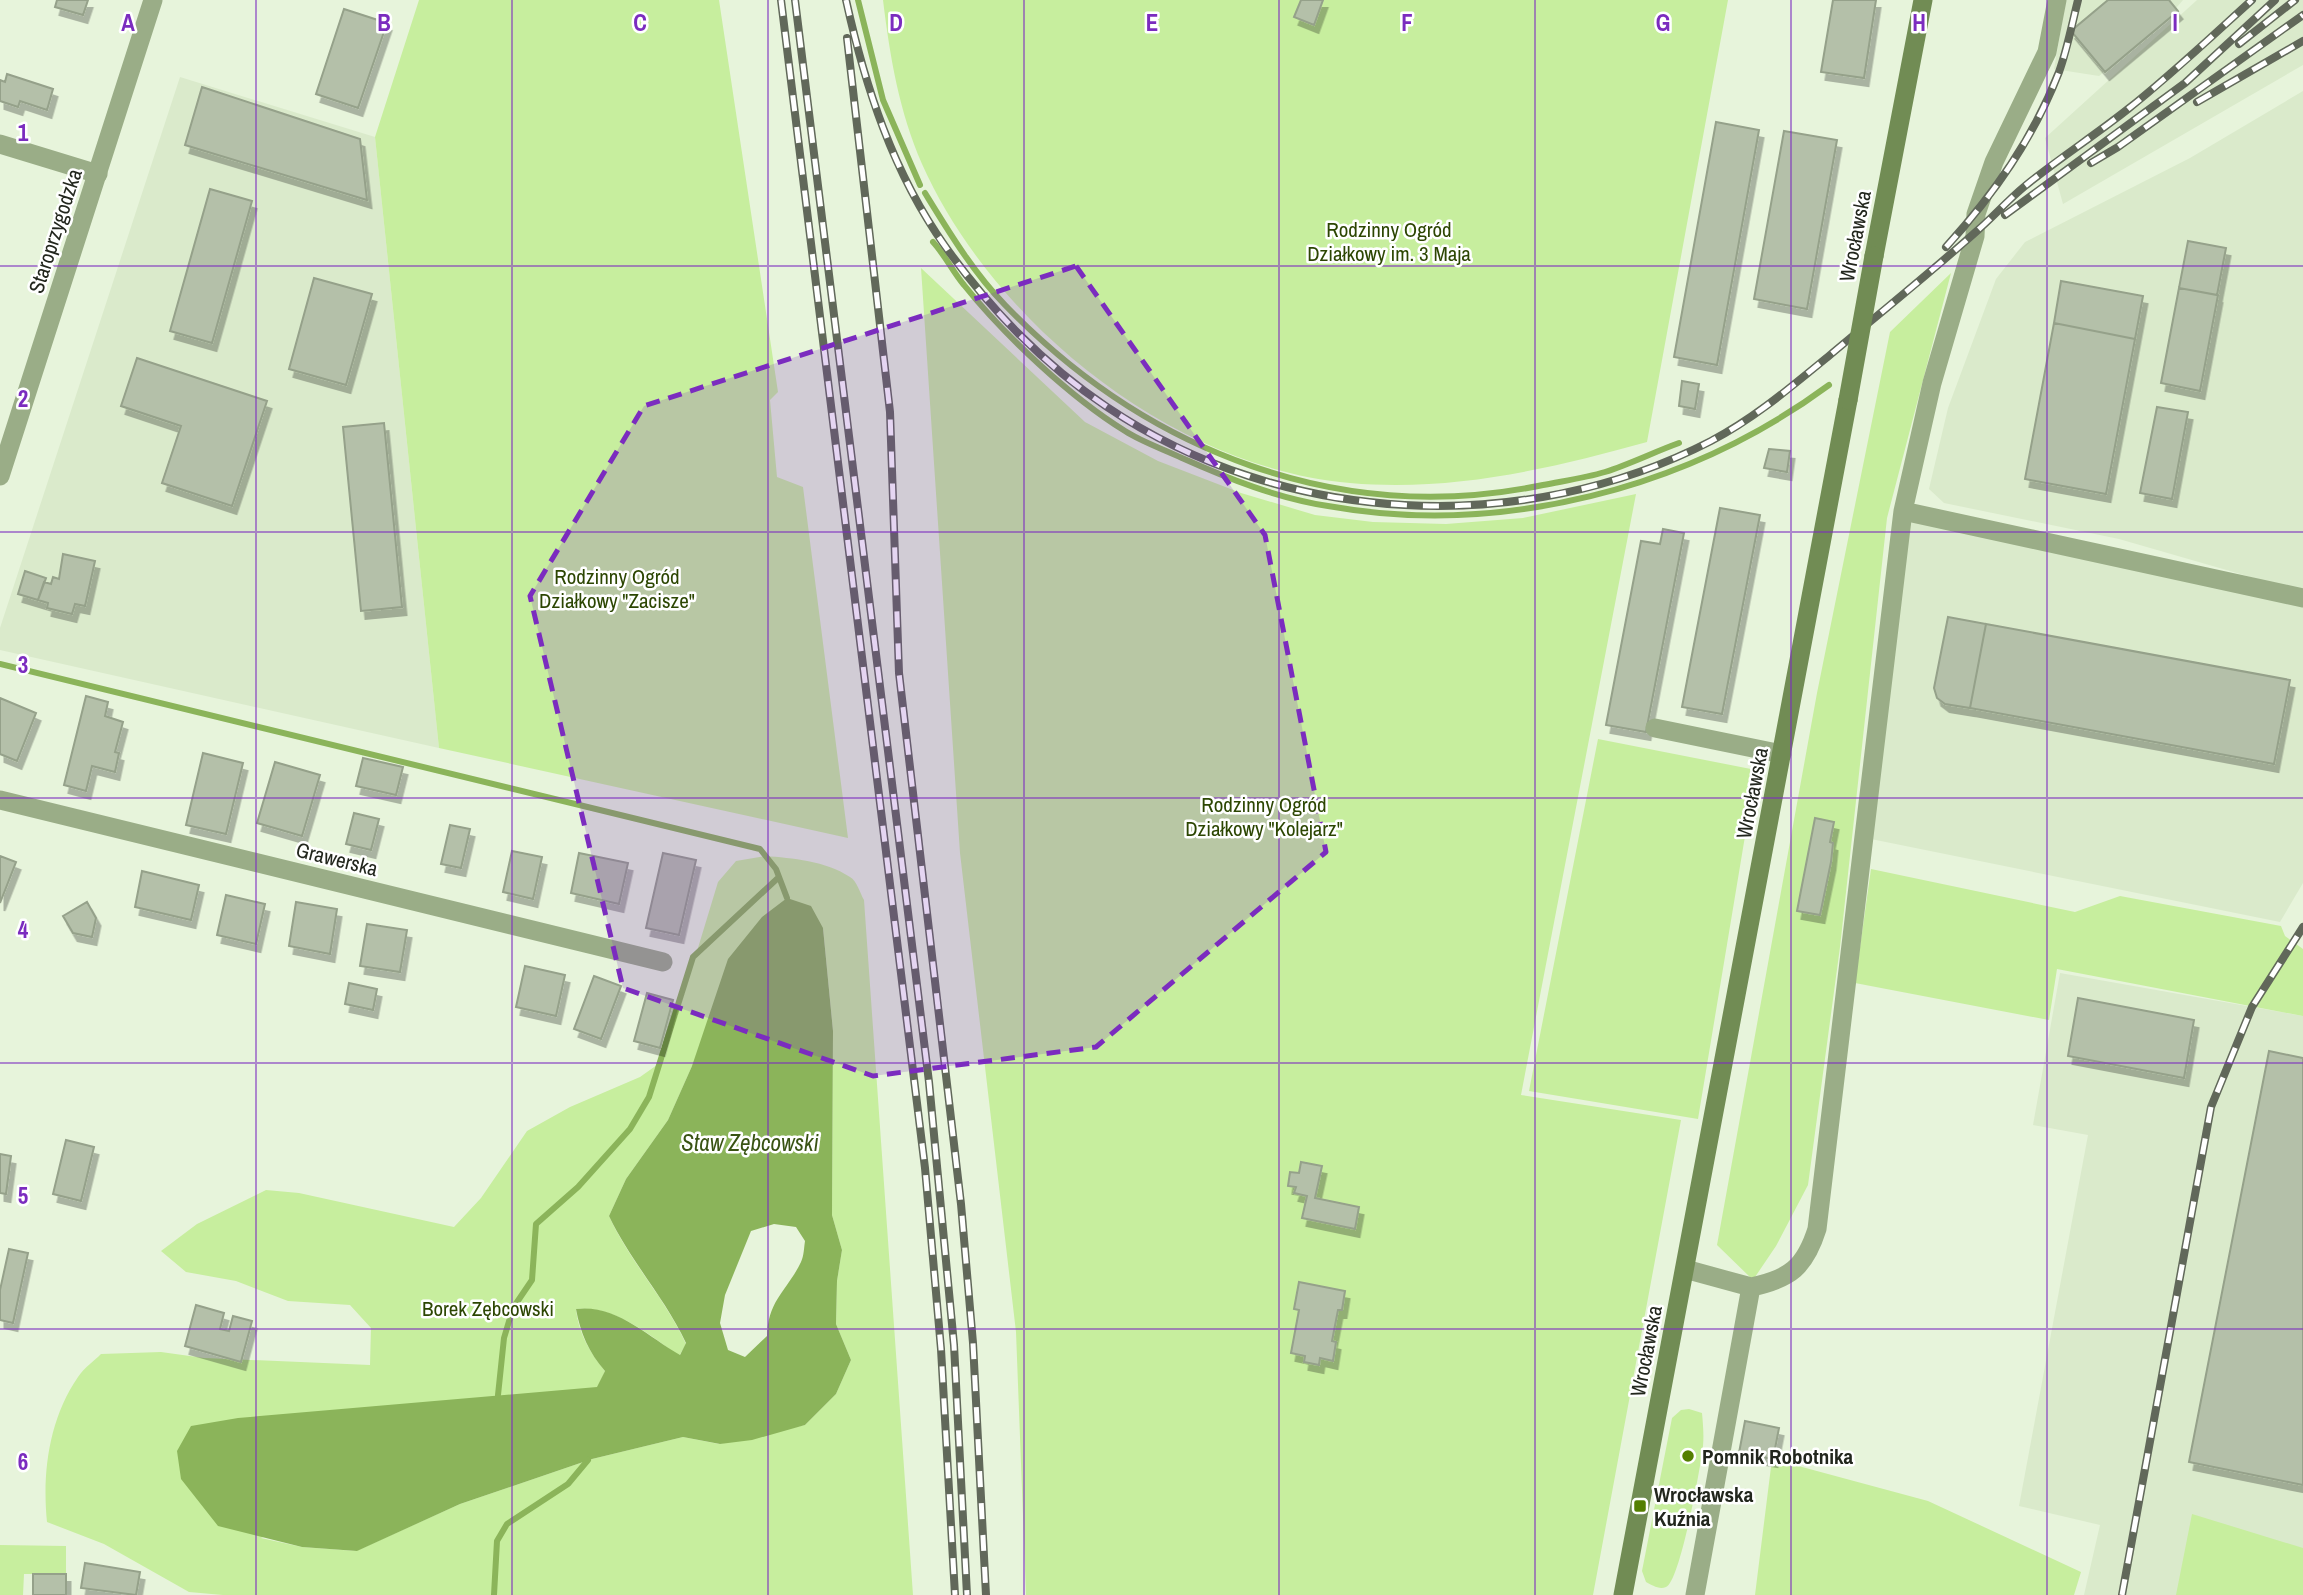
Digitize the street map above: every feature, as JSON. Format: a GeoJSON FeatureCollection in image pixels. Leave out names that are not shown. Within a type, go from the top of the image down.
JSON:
{"type":"FeatureCollection","features":[{"type":"Feature","properties":{"kind":"main road","name":"Wrocławska"},"geometry":{"type":"LineString","coordinates":[[1623,1595],[1923,0]]}},
{"type":"Feature","properties":{"kind":"street","name":"Staroprzygodzka"},"geometry":{"type":"LineString","coordinates":[[0,476],[6,437],[98,174],[153,0]]}},
{"type":"Feature","properties":{"kind":"street"},"geometry":{"type":"LineString","coordinates":[[1685,1269],[1751,1287],[1768,1283],[1796,1270],[1810,1251],[1817,1229],[1903,511],[1932,383],[1975,236],[1976,214],[1994,162],[2047,52],[2057,0]]}},
{"type":"Feature","properties":{"kind":"street"},"geometry":{"type":"LineString","coordinates":[[0,144],[98,174]]}},
{"type":"Feature","properties":{"kind":"street"},"geometry":{"type":"LineString","coordinates":[[1903,511],[2303,598]]}},
{"type":"Feature","properties":{"kind":"street"},"geometry":{"type":"LineString","coordinates":[[1655,728],[1782,754]]}},
{"type":"Feature","properties":{"kind":"street","name":"Grawerska"},"geometry":{"type":"LineString","coordinates":[[0,800],[663,962]]}},
{"type":"Feature","properties":{"kind":"street"},"geometry":{"type":"LineString","coordinates":[[1695,1595],[1751,1287]]}},
{"type":"Feature","properties":{"kind":"highlighted area"},"geometry":{"type":"Polygon","coordinates":[[[1076,266],[1265,535],[1326,852],[1096,1047],[873,1076],[623,988],[530,596],[644,406],[1076,266]]]}},
{"type":"Feature","properties":{"kind":"shaded area"},"geometry":{"type":"Polygon","coordinates":[[[2066,0],[2183,0],[2157,30],[2099,76],[2054,69],[2066,0]]]}},
{"type":"Feature","properties":{"kind":"shaded area"},"geometry":{"type":"Polygon","coordinates":[[[2197,0],[2303,0],[2303,65],[2063,204],[2045,138],[2197,0]]]}},
{"type":"Feature","properties":{"kind":"shaded area"},"geometry":{"type":"Polygon","coordinates":[[[180,77],[375,137],[439,748],[0,650],[0,628],[180,77]]]}},
{"type":"Feature","properties":{"kind":"shaded area"},"geometry":{"type":"Polygon","coordinates":[[[2303,91],[2303,592],[2119,539],[1944,503],[1929,489],[1948,408],[1996,279],[2025,242],[2190,158],[2303,91]]]}},
{"type":"Feature","properties":{"kind":"shaded area"},"geometry":{"type":"Polygon","coordinates":[[[1903,511],[2303,598],[2303,883],[2280,922],[1866,838],[1903,511]]]}},
{"type":"Feature","properties":{"kind":"shaded area"},"geometry":{"type":"Polygon","coordinates":[[[2060,973],[2303,1016],[2303,1595],[2084,1595],[2100,1525],[2019,1506],[2088,1135],[2033,1125],[2060,973]]]}},
{"type":"Feature","properties":{"kind":"green space","name":"Rodzinny Ogród Działkowy \"Zacisze\""},"geometry":{"type":"Polygon","coordinates":[[[419,0],[719,0],[778,392],[770,400],[777,477],[803,487],[848,838],[439,748],[375,137],[419,0]]]}},
{"type":"Feature","properties":{"kind":"green space","name":"Rodzinny Ogród Działkowy im. 3 Maja"},"geometry":{"type":"Polygon","coordinates":[[[883,0],[1728,0],[1647,442],[1500,476],[1388,485],[1350,483],[1284,472],[1218,449],[1156,417],[1096,378],[1042,331],[994,279],[954,223],[922,164],[907,124],[892,63],[883,0]]]}},
{"type":"Feature","properties":{"kind":"green space","name":"Rodzinny Ogród Działkowy \"Kolejarz\""},"geometry":{"type":"Polygon","coordinates":[[[921,268],[1085,422],[1158,461],[1241,493],[1315,515],[1373,522],[1446,524],[1523,518],[1636,494],[1521,1095],[1681,1120],[1593,1595],[1026,1595],[1016,1332],[960,853],[921,268]]]}},
{"type":"Feature","properties":{"kind":"green space"},"geometry":{"type":"Polygon","coordinates":[[[1951,273],[1887,518],[1840,947],[1808,1185],[1776,1246],[1753,1280],[1717,1245],[1817,693],[1890,332],[1951,273]]]}},
{"type":"Feature","properties":{"kind":"green space"},"geometry":{"type":"Polygon","coordinates":[[[1598,739],[1756,770],[1698,1119],[1529,1091],[1598,739]]]}},
{"type":"Feature","properties":{"kind":"green space","name":"Borek Zębcowski"},"geometry":{"type":"Polygon","coordinates":[[[765,856],[797,859],[830,867],[852,879],[864,900],[913,1595],[223,1595],[189,1592],[104,1544],[47,1522],[47,1466],[54,1428],[68,1393],[78,1377],[101,1354],[161,1352],[204,1358],[370,1365],[371,1328],[350,1305],[288,1301],[236,1281],[186,1272],[161,1251],[197,1224],[266,1190],[299,1193],[454,1227],[481,1198],[527,1131],[570,1107],[640,1077],[664,1060],[718,882],[736,861],[765,856]],[[823,928],[692,1066],[668,1120],[626,1179],[609,1216],[617,1233],[678,1327],[686,1344],[679,1356],[643,1330],[617,1316],[590,1309],[576,1309],[586,1342],[605,1371],[598,1387],[261,1538],[302,1547],[356,1551],[460,1504],[592,1459],[683,1437],[719,1444],[805,1425],[836,1394],[851,1360],[836,1324],[837,1281],[842,1250],[832,1215],[833,1031],[823,928]]]}},
{"type":"Feature","properties":{"kind":"green space"},"geometry":{"type":"Polygon","coordinates":[[[1871,869],[2075,912],[2120,896],[2281,926],[2285,936],[2303,949],[2303,1016],[2057,969],[2049,1020],[1855,983],[1871,869]]]}},
{"type":"Feature","properties":{"kind":"green space"},"geometry":{"type":"Polygon","coordinates":[[[1689,1409],[1702,1413],[1703,1442],[1698,1475],[1677,1566],[1666,1587],[1658,1588],[1646,1582],[1642,1571],[1672,1418],[1681,1410],[1689,1409]]]}},
{"type":"Feature","properties":{"kind":"green space"},"geometry":{"type":"Polygon","coordinates":[[[1772,1459],[1928,1501],[2081,1572],[2074,1595],[1755,1595],[1772,1459]]]}},
{"type":"Feature","properties":{"kind":"green space"},"geometry":{"type":"Polygon","coordinates":[[[2192,1514],[2303,1548],[2303,1595],[2176,1595],[2192,1514]]]}},
{"type":"Feature","properties":{"kind":"green space"},"geometry":{"type":"Polygon","coordinates":[[[0,1545],[66,1546],[66,1574],[24,1574],[23,1595],[0,1595],[0,1545]]]}},
{"type":"Feature","properties":{"kind":"water","name":"Staw Zębcowski"},"geometry":{"type":"Polygon","coordinates":[[[787,898],[811,906],[823,928],[833,1031],[832,1215],[842,1250],[837,1281],[836,1324],[851,1360],[836,1394],[805,1425],[752,1440],[720,1444],[683,1437],[592,1459],[460,1504],[357,1551],[302,1547],[218,1526],[181,1479],[177,1451],[191,1426],[238,1418],[597,1387],[605,1371],[586,1342],[576,1309],[604,1311],[618,1316],[680,1355],[686,1343],[678,1327],[627,1249],[609,1216],[626,1179],[668,1120],[692,1066],[728,959],[762,917],[787,898]],[[774,1224],[751,1231],[725,1295],[720,1323],[728,1350],[745,1357],[767,1336],[775,1304],[803,1257],[805,1241],[796,1227],[774,1224]]]}},
{"type":"Feature","properties":{"kind":"building"},"geometry":{"type":"Polygon","coordinates":[[[57,0],[88,0],[83,15],[55,7],[57,0]]]}},
{"type":"Feature","properties":{"kind":"building"},"geometry":{"type":"Polygon","coordinates":[[[1301,0],[1323,0],[1314,25],[1294,17],[1301,0]]]}},
{"type":"Feature","properties":{"kind":"building"},"geometry":{"type":"Polygon","coordinates":[[[1833,0],[1876,0],[1864,78],[1821,72],[1833,0]]]}},
{"type":"Feature","properties":{"kind":"building"},"geometry":{"type":"Polygon","coordinates":[[[2108,0],[2169,0],[2178,11],[2105,72],[2071,31],[2108,0]]]}},
{"type":"Feature","properties":{"kind":"building"},"geometry":{"type":"Polygon","coordinates":[[[344,9],[387,23],[358,108],[316,94],[344,9]]]}},
{"type":"Feature","properties":{"kind":"building"},"geometry":{"type":"Polygon","coordinates":[[[7,74],[53,89],[47,110],[20,101],[18,107],[0,101],[0,80],[5,82],[7,74]]]}},
{"type":"Feature","properties":{"kind":"building"},"geometry":{"type":"Polygon","coordinates":[[[202,87],[360,139],[367,200],[185,145],[202,87]]]}},
{"type":"Feature","properties":{"kind":"building"},"geometry":{"type":"Polygon","coordinates":[[[1716,122],[1759,130],[1717,365],[1674,357],[1716,122]]]}},
{"type":"Feature","properties":{"kind":"building"},"geometry":{"type":"Polygon","coordinates":[[[1784,131],[1837,140],[1807,309],[1754,299],[1784,131]]]}},
{"type":"Feature","properties":{"kind":"building"},"geometry":{"type":"Polygon","coordinates":[[[210,189],[252,201],[212,343],[170,331],[210,189]]]}},
{"type":"Feature","properties":{"kind":"building"},"geometry":{"type":"Polygon","coordinates":[[[2188,241],[2226,248],[2217,295],[2179,288],[2188,241]]]}},
{"type":"Feature","properties":{"kind":"building"},"geometry":{"type":"Polygon","coordinates":[[[314,278],[372,294],[346,385],[289,369],[314,278]]]}},
{"type":"Feature","properties":{"kind":"building"},"geometry":{"type":"Polygon","coordinates":[[[2061,281],[2143,296],[2135,339],[2054,323],[2061,281]]]}},
{"type":"Feature","properties":{"kind":"building"},"geometry":{"type":"Polygon","coordinates":[[[2179,288],[2218,295],[2200,391],[2161,383],[2179,288]]]}},
{"type":"Feature","properties":{"kind":"building"},"geometry":{"type":"Polygon","coordinates":[[[2054,323],[2135,339],[2106,494],[2025,479],[2054,323]]]}},
{"type":"Feature","properties":{"kind":"building"},"geometry":{"type":"Polygon","coordinates":[[[137,358],[267,401],[232,506],[162,483],[181,426],[121,406],[137,358]]]}},
{"type":"Feature","properties":{"kind":"building"},"geometry":{"type":"Polygon","coordinates":[[[1682,381],[1699,384],[1695,409],[1679,406],[1682,381]]]}},
{"type":"Feature","properties":{"kind":"building"},"geometry":{"type":"Polygon","coordinates":[[[2157,407],[2188,412],[2172,499],[2140,493],[2157,407]]]}},
{"type":"Feature","properties":{"kind":"building"},"geometry":{"type":"Polygon","coordinates":[[[384,423],[402,607],[361,611],[343,427],[384,423]]]}},
{"type":"Feature","properties":{"kind":"building"},"geometry":{"type":"Polygon","coordinates":[[[1769,449],[1790,451],[1787,472],[1764,468],[1769,449]]]}},
{"type":"Feature","properties":{"kind":"building"},"geometry":{"type":"Polygon","coordinates":[[[1720,508],[1760,515],[1722,714],[1682,707],[1720,508]]]}},
{"type":"Feature","properties":{"kind":"building"},"geometry":{"type":"Polygon","coordinates":[[[1663,529],[1684,533],[1646,732],[1606,725],[1641,541],[1660,544],[1663,529]]]}},
{"type":"Feature","properties":{"kind":"building"},"geometry":{"type":"Polygon","coordinates":[[[63,554],[95,561],[85,606],[75,604],[72,614],[47,608],[48,603],[38,600],[44,582],[51,584],[53,577],[59,579],[63,554]]]}},
{"type":"Feature","properties":{"kind":"building"},"geometry":{"type":"Polygon","coordinates":[[[25,571],[46,578],[38,600],[18,594],[25,571]]]}},
{"type":"Feature","properties":{"kind":"building"},"geometry":{"type":"Polygon","coordinates":[[[1948,617],[1986,624],[1970,708],[1945,704],[1937,698],[1934,688],[1948,617]]]}},
{"type":"Feature","properties":{"kind":"building"},"geometry":{"type":"Polygon","coordinates":[[[1986,624],[2290,680],[2274,764],[1970,708],[1986,624]]]}},
{"type":"Feature","properties":{"kind":"building"},"geometry":{"type":"Polygon","coordinates":[[[86,696],[108,702],[105,716],[123,722],[115,752],[119,753],[115,772],[92,766],[86,791],[64,785],[86,696]]]}},
{"type":"Feature","properties":{"kind":"building"},"geometry":{"type":"Polygon","coordinates":[[[0,698],[36,713],[17,761],[0,754],[0,698]]]}},
{"type":"Feature","properties":{"kind":"building"},"geometry":{"type":"Polygon","coordinates":[[[203,753],[243,763],[226,834],[186,825],[203,753]]]}},
{"type":"Feature","properties":{"kind":"building"},"geometry":{"type":"Polygon","coordinates":[[[363,758],[403,767],[396,795],[356,786],[363,758]]]}},
{"type":"Feature","properties":{"kind":"building"},"geometry":{"type":"Polygon","coordinates":[[[275,762],[320,775],[302,836],[257,823],[275,762]]]}},
{"type":"Feature","properties":{"kind":"building"},"geometry":{"type":"Polygon","coordinates":[[[354,813],[379,819],[371,850],[346,844],[354,813]]]}},
{"type":"Feature","properties":{"kind":"building"},"geometry":{"type":"Polygon","coordinates":[[[1815,818],[1834,822],[1830,842],[1833,843],[1831,862],[1820,915],[1797,911],[1815,818]]]}},
{"type":"Feature","properties":{"kind":"building"},"geometry":{"type":"Polygon","coordinates":[[[450,825],[470,829],[461,868],[441,864],[450,825]]]}},
{"type":"Feature","properties":{"kind":"building"},"geometry":{"type":"Polygon","coordinates":[[[512,851],[542,857],[533,899],[503,892],[512,851]]]}},
{"type":"Feature","properties":{"kind":"building"},"geometry":{"type":"Polygon","coordinates":[[[579,853],[628,863],[619,904],[571,893],[579,853]]]}},
{"type":"Feature","properties":{"kind":"building"},"geometry":{"type":"Polygon","coordinates":[[[663,853],[696,860],[679,935],[646,928],[663,853]]]}},
{"type":"Feature","properties":{"kind":"building"},"geometry":{"type":"Polygon","coordinates":[[[0,856],[16,862],[0,903],[0,856]]]}},
{"type":"Feature","properties":{"kind":"building"},"geometry":{"type":"Polygon","coordinates":[[[142,871],[199,885],[191,920],[135,907],[142,871]]]}},
{"type":"Feature","properties":{"kind":"building"},"geometry":{"type":"Polygon","coordinates":[[[226,895],[265,904],[256,944],[217,935],[226,895]]]}},
{"type":"Feature","properties":{"kind":"building"},"geometry":{"type":"Polygon","coordinates":[[[87,902],[96,918],[92,937],[73,933],[63,916],[87,902]]]}},
{"type":"Feature","properties":{"kind":"building"},"geometry":{"type":"Polygon","coordinates":[[[296,902],[337,909],[330,954],[289,946],[296,902]]]}},
{"type":"Feature","properties":{"kind":"building"},"geometry":{"type":"Polygon","coordinates":[[[367,924],[407,930],[400,972],[360,966],[367,924]]]}},
{"type":"Feature","properties":{"kind":"building"},"geometry":{"type":"Polygon","coordinates":[[[525,966],[565,975],[556,1016],[516,1007],[525,966]]]}},
{"type":"Feature","properties":{"kind":"building"},"geometry":{"type":"Polygon","coordinates":[[[594,976],[621,986],[601,1039],[574,1029],[594,976]]]}},
{"type":"Feature","properties":{"kind":"building"},"geometry":{"type":"Polygon","coordinates":[[[349,983],[377,989],[373,1010],[345,1004],[349,983]]]}},
{"type":"Feature","properties":{"kind":"building"},"geometry":{"type":"Polygon","coordinates":[[[647,993],[673,1000],[660,1048],[634,1041],[647,993]]]}},
{"type":"Feature","properties":{"kind":"building"},"geometry":{"type":"Polygon","coordinates":[[[2078,998],[2194,1020],[2184,1078],[2068,1056],[2078,998]]]}},
{"type":"Feature","properties":{"kind":"building"},"geometry":{"type":"Polygon","coordinates":[[[2269,1051],[2303,1058],[2303,1485],[2189,1462],[2269,1051]]]}},
{"type":"Feature","properties":{"kind":"building"},"geometry":{"type":"Polygon","coordinates":[[[66,1140],[94,1147],[81,1201],[53,1194],[66,1140]]]}},
{"type":"Feature","properties":{"kind":"building"},"geometry":{"type":"Polygon","coordinates":[[[0,1154],[11,1156],[6,1194],[0,1193],[0,1154]]]}},
{"type":"Feature","properties":{"kind":"building"},"geometry":{"type":"Polygon","coordinates":[[[1301,1162],[1322,1166],[1315,1198],[1359,1207],[1355,1229],[1302,1218],[1307,1196],[1294,1193],[1296,1187],[1288,1186],[1290,1172],[1299,1173],[1301,1162]]]}},
{"type":"Feature","properties":{"kind":"building"},"geometry":{"type":"Polygon","coordinates":[[[9,1249],[28,1253],[13,1323],[0,1320],[0,1290],[9,1249]]]}},
{"type":"Feature","properties":{"kind":"building"},"geometry":{"type":"Polygon","coordinates":[[[1299,1282],[1345,1291],[1332,1341],[1336,1342],[1333,1361],[1320,1358],[1319,1365],[1304,1362],[1305,1356],[1291,1353],[1299,1310],[1294,1309],[1299,1282]]]}},
{"type":"Feature","properties":{"kind":"building"},"geometry":{"type":"Polygon","coordinates":[[[196,1305],[224,1313],[220,1329],[229,1331],[233,1316],[252,1321],[241,1362],[185,1346],[196,1305]]]}},
{"type":"Feature","properties":{"kind":"building"},"geometry":{"type":"Polygon","coordinates":[[[1745,1421],[1779,1428],[1773,1459],[1739,1453],[1745,1421]]]}},
{"type":"Feature","properties":{"kind":"building"},"geometry":{"type":"Polygon","coordinates":[[[85,1563],[140,1572],[136,1595],[81,1588],[85,1563]]]}},
{"type":"Feature","properties":{"kind":"building"},"geometry":{"type":"Polygon","coordinates":[[[33,1574],[66,1574],[66,1595],[33,1595],[33,1574]]]}},
{"type":"Feature","properties":{"kind":"waterway"},"geometry":{"type":"LineString","coordinates":[[858,0],[883,100],[920,185]]}},
{"type":"Feature","properties":{"kind":"waterway"},"geometry":{"type":"LineString","coordinates":[[925,193],[982,279],[1005,305],[1061,357],[1120,401],[1184,438],[1251,466],[1321,485],[1393,495],[1467,495],[1543,485],[1597,474],[1679,443]]}},
{"type":"Feature","properties":{"kind":"waterway"},"geometry":{"type":"LineString","coordinates":[[933,242],[964,285],[998,324],[1060,383],[1104,417],[1138,439],[1217,473],[1309,503],[1393,514],[1459,515],[1525,509],[1590,496],[1654,477],[1716,452],[1774,421],[1829,385]]}},
{"type":"Feature","properties":{"kind":"waterway"},"geometry":{"type":"LineString","coordinates":[[0,664],[760,849],[776,869],[787,898]]}},
{"type":"Feature","properties":{"kind":"waterway"},"geometry":{"type":"LineString","coordinates":[[498,1395],[504,1338],[513,1308],[532,1280],[536,1224],[578,1187],[630,1129],[649,1097],[693,957],[779,877]]}},
{"type":"Feature","properties":{"kind":"waterway"},"geometry":{"type":"LineString","coordinates":[[494,1595],[497,1541],[507,1524],[568,1484],[588,1460]]}},
{"type":"Feature","properties":{"kind":"railway"},"geometry":{"type":"LineString","coordinates":[[781,0],[925,1168],[941,1349],[955,1595]]}},
{"type":"Feature","properties":{"kind":"railway"},"geometry":{"type":"LineString","coordinates":[[795,0],[929,1082],[954,1345],[967,1595]]}},
{"type":"Feature","properties":{"kind":"railway"},"geometry":{"type":"LineString","coordinates":[[846,0],[872,96],[910,189],[962,269],[1018,334],[1039,354],[1107,407],[1176,447],[1249,476],[1326,496],[1404,505],[1484,504],[1562,493],[1638,472],[1727,432],[1773,401],[1830,355],[1960,246],[2025,186],[2160,83],[2252,0]]}},
{"type":"Feature","properties":{"kind":"railway"},"geometry":{"type":"LineString","coordinates":[[1946,247],[1996,186],[2037,120],[2062,64],[2078,0]]}},
{"type":"Feature","properties":{"kind":"railway"},"geometry":{"type":"LineString","coordinates":[[2005,215],[2185,83],[2275,0]]}},
{"type":"Feature","properties":{"kind":"railway"},"geometry":{"type":"LineString","coordinates":[[2239,44],[2295,0]]}},
{"type":"Feature","properties":{"kind":"railway"},"geometry":{"type":"LineString","coordinates":[[2091,163],[2118,147],[2303,15]]}},
{"type":"Feature","properties":{"kind":"railway"},"geometry":{"type":"LineString","coordinates":[[847,38],[890,412],[899,673],[961,1204],[973,1343],[986,1595]]}},
{"type":"Feature","properties":{"kind":"railway"},"geometry":{"type":"LineString","coordinates":[[2197,102],[2303,41]]}},
{"type":"Feature","properties":{"kind":"railway"},"geometry":{"type":"LineString","coordinates":[[2122,1595],[2211,1107],[2252,1007],[2303,927]]}},
{"type":"Feature","properties":{"kind":"place","name":"Pomnik Robotnika"},"geometry":{"type":"Point","coordinates":[1688,1456]}},
{"type":"Feature","properties":{"kind":"place","name":"Wrocławska Kuźnia"},"geometry":{"type":"Point","coordinates":[1640,1506]}}]}
